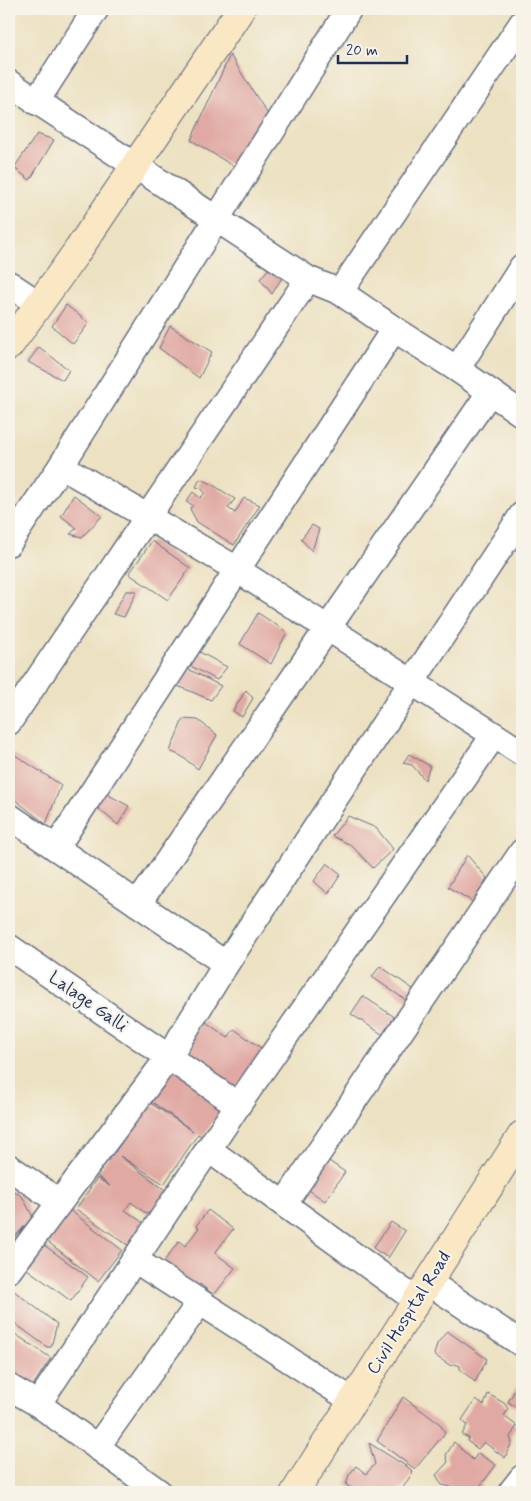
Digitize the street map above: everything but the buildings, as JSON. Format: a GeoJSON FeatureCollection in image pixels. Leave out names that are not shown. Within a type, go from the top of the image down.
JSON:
{"type":"FeatureCollection","features":[{"type":"Feature","properties":{"kind":"street"},"geometry":{"type":"LineString","coordinates":[[36,102],[96,9]]}},
{"type":"Feature","properties":{"kind":"street"},"geometry":{"type":"LineString","coordinates":[[9,346],[78,250],[241,9]]}},
{"type":"Feature","properties":{"kind":"street"},"geometry":{"type":"LineString","coordinates":[[9,542],[61,466],[349,9]]}},
{"type":"Feature","properties":{"kind":"street"},"geometry":{"type":"LineString","coordinates":[[340,292],[522,23]]}},
{"type":"Feature","properties":{"kind":"street"},"geometry":{"type":"LineString","coordinates":[[9,83],[308,280],[340,292],[522,414]]}},
{"type":"Feature","properties":{"kind":"street"},"geometry":{"type":"LineString","coordinates":[[457,369],[522,268]]}},
{"type":"Feature","properties":{"kind":"street"},"geometry":{"type":"LineString","coordinates":[[9,722],[308,280]]}},
{"type":"Feature","properties":{"kind":"street"},"geometry":{"type":"LineString","coordinates":[[9,284],[39,304]]}},
{"type":"Feature","properties":{"kind":"street"},"geometry":{"type":"LineString","coordinates":[[56,848],[394,329]]}},
{"type":"Feature","properties":{"kind":"street"},"geometry":{"type":"LineString","coordinates":[[138,904],[490,392]]}},
{"type":"Feature","properties":{"kind":"street"},"geometry":{"type":"LineString","coordinates":[[61,466],[238,571],[522,753]]}},
{"type":"Feature","properties":{"kind":"street"},"geometry":{"type":"LineString","coordinates":[[9,1270],[168,1058],[226,964],[522,515]]}},
{"type":"Feature","properties":{"kind":"street"},"geometry":{"type":"LineString","coordinates":[[38,1404],[208,1149],[494,735]]}},
{"type":"Feature","properties":{"kind":"street"},"geometry":{"type":"LineString","coordinates":[[9,816],[226,964]]}},
{"type":"Feature","properties":{"kind":"street"},"geometry":{"type":"LineString","coordinates":[[284,1204],[522,852]]}},
{"type":"Feature","properties":{"kind":"street","name":"Lalage Galli"},"geometry":{"type":"LineString","coordinates":[[9,947],[238,1105]]}},
{"type":"Feature","properties":{"kind":"street","name":"Civil Hospital Road"},"geometry":{"type":"LineString","coordinates":[[295,1492],[522,1135]]}},
{"type":"Feature","properties":{"kind":"street"},"geometry":{"type":"LineString","coordinates":[[208,1149],[284,1204],[423,1292],[522,1344]]}},
{"type":"Feature","properties":{"kind":"street"},"geometry":{"type":"LineString","coordinates":[[9,1167],[59,1202]]}},
{"type":"Feature","properties":{"kind":"street"},"geometry":{"type":"LineString","coordinates":[[134,1260],[354,1401]]}},
{"type":"Feature","properties":{"kind":"street"},"geometry":{"type":"LineString","coordinates":[[97,1447],[200,1302]]}},
{"type":"Feature","properties":{"kind":"street"},"geometry":{"type":"LineString","coordinates":[[9,1387],[38,1404],[159,1492]]}},
{"type":"Feature","properties":{"kind":"street"},"geometry":{"type":"LineString","coordinates":[[511,1492],[522,1478]]}}]}
